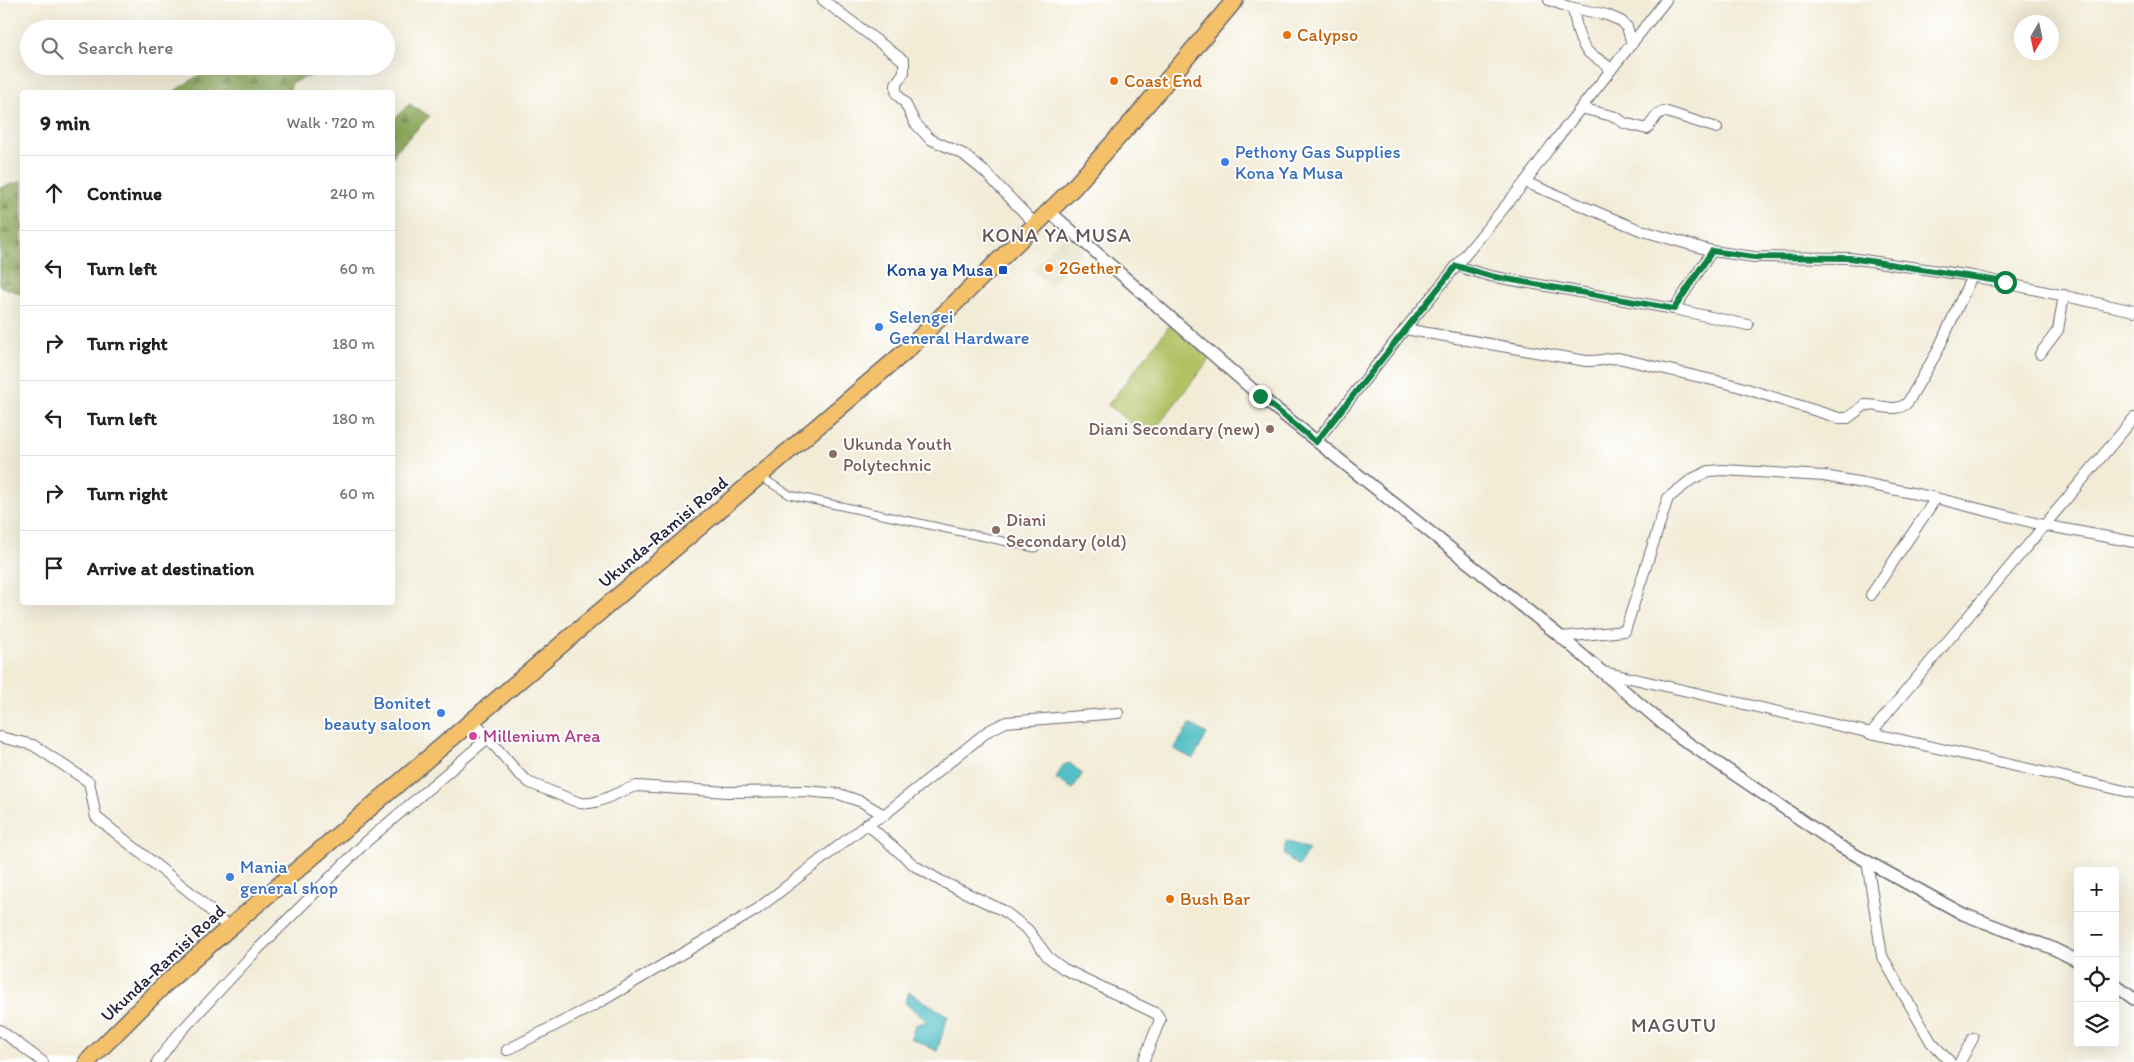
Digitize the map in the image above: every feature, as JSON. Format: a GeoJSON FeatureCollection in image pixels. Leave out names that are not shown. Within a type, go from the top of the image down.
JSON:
{"type":"FeatureCollection","features":[{"type":"Feature","properties":{"kind":"highway","name":"Ukunda-Ramisi Road"},"geometry":{"type":"LineString","coordinates":[[87,1062],[165,984],[229,928],[908,350],[1050,212],[1137,116],[1235,0]]}},
{"type":"Feature","properties":{"kind":"street"},"geometry":{"type":"LineString","coordinates":[[823,0],[904,61],[904,72],[896,84],[896,89],[914,123],[930,139],[963,154],[985,172],[1036,224]]}},
{"type":"Feature","properties":{"kind":"street"},"geometry":{"type":"LineString","coordinates":[[1549,0],[1573,8],[1607,15],[1621,21],[1627,27],[1632,44]]}},
{"type":"Feature","properties":{"kind":"street"},"geometry":{"type":"LineString","coordinates":[[1316,442],[1405,329],[1526,182],[1581,108],[1666,0]]}},
{"type":"Feature","properties":{"kind":"street"},"geometry":{"type":"LineString","coordinates":[[1573,8],[1581,41],[1585,48],[1590,54],[1606,63],[1611,70]]}},
{"type":"Feature","properties":{"kind":"street"},"geometry":{"type":"LineString","coordinates":[[1581,108],[1616,117],[1624,123],[1647,129],[1657,115],[1664,111],[1717,128]]}},
{"type":"Feature","properties":{"kind":"street"},"geometry":{"type":"LineString","coordinates":[[1526,182],[1640,230],[1712,251],[1754,257],[1850,258],[1972,276],[2064,296],[2133,308]]}},
{"type":"Feature","properties":{"kind":"street"},"geometry":{"type":"LineString","coordinates":[[1050,212],[1316,442],[1431,531],[1561,636],[1675,734],[1841,847],[1963,914],[2052,948],[2074,960]]}},
{"type":"Feature","properties":{"kind":"street"},"geometry":{"type":"LineString","coordinates":[[1674,309],[1712,251]]}},
{"type":"Feature","properties":{"kind":"street"},"geometry":{"type":"LineString","coordinates":[[1456,266],[1509,279],[1674,309],[1748,325]]}},
{"type":"Feature","properties":{"kind":"street"},"geometry":{"type":"LineString","coordinates":[[1405,329],[1586,361],[1596,362],[1618,358],[1734,385],[1839,418],[1848,418],[1865,405],[1896,409],[1903,407],[1908,402],[1937,352],[1972,276]]}},
{"type":"Feature","properties":{"kind":"street"},"geometry":{"type":"LineString","coordinates":[[2040,354],[2058,330],[2064,296]]}},
{"type":"Feature","properties":{"kind":"street"},"geometry":{"type":"LineString","coordinates":[[1870,734],[2134,418]]}},
{"type":"Feature","properties":{"kind":"street"},"geometry":{"type":"LineString","coordinates":[[1561,636],[1625,631],[1668,498],[1692,479],[1709,471],[1723,470],[1824,476],[1936,498],[2043,526],[2134,542]]}},
{"type":"Feature","properties":{"kind":"street"},"geometry":{"type":"LineString","coordinates":[[759,476],[790,495],[1035,548]]}},
{"type":"Feature","properties":{"kind":"street"},"geometry":{"type":"LineString","coordinates":[[1871,595],[1936,498]]}},
{"type":"Feature","properties":{"kind":"street"},"geometry":{"type":"LineString","coordinates":[[1604,672],[2134,793]]}},
{"type":"Feature","properties":{"kind":"street"},"geometry":{"type":"LineString","coordinates":[[507,1050],[595,1004],[756,910],[867,824],[884,815],[988,731],[1006,722],[1118,713]]}},
{"type":"Feature","properties":{"kind":"street"},"geometry":{"type":"LineString","coordinates":[[473,719],[518,773],[530,783],[580,803],[588,804],[637,786],[727,792],[805,791],[839,794],[862,802],[884,815]]}},
{"type":"Feature","properties":{"kind":"street"},"geometry":{"type":"LineString","coordinates":[[0,737],[33,745],[89,782],[96,817],[196,897],[229,928]]}},
{"type":"Feature","properties":{"kind":"street"},"geometry":{"type":"LineString","coordinates":[[157,1062],[174,1039],[256,952],[366,842],[488,738]]}},
{"type":"Feature","properties":{"kind":"street"},"geometry":{"type":"LineString","coordinates":[[867,824],[915,866],[941,881],[1004,911],[1028,930],[1048,957],[1064,969],[1157,1014],[1160,1020],[1143,1062]]}},
{"type":"Feature","properties":{"kind":"street"},"geometry":{"type":"LineString","coordinates":[[1867,861],[1882,956],[1930,1042],[1950,1062]]}},
{"type":"Feature","properties":{"kind":"street"},"geometry":{"type":"LineString","coordinates":[[2119,988],[2134,999]]}},
{"type":"Feature","properties":{"kind":"street"},"geometry":{"type":"LineString","coordinates":[[0,1030],[43,1062]]}},
{"type":"Feature","properties":{"kind":"street"},"geometry":{"type":"LineString","coordinates":[[1960,1062],[1973,1038]]}},
{"type":"Feature","properties":{"kind":"shaded area"},"geometry":{"type":"Polygon","coordinates":[[[1066,233],[1084,249],[1050,286],[1032,270],[1066,233]]]}},
{"type":"Feature","properties":{"kind":"green space"},"geometry":{"type":"Polygon","coordinates":[[[199,75],[314,75],[292,82],[290,90],[176,90],[199,75]]]}},
{"type":"Feature","properties":{"kind":"green space"},"geometry":{"type":"Polygon","coordinates":[[[409,104],[430,116],[395,152],[395,118],[409,104]]]}},
{"type":"Feature","properties":{"kind":"green space"},"geometry":{"type":"Polygon","coordinates":[[[20,182],[20,293],[0,286],[0,188],[20,182]]]}},
{"type":"Feature","properties":{"kind":"green space"},"geometry":{"type":"Polygon","coordinates":[[[1171,324],[1212,356],[1149,437],[1108,405],[1171,324]]]}},
{"type":"Feature","properties":{"kind":"water"},"geometry":{"type":"Polygon","coordinates":[[[1190,724],[1207,734],[1193,759],[1174,749],[1190,724]]]}},
{"type":"Feature","properties":{"kind":"water"},"geometry":{"type":"Polygon","coordinates":[[[1070,763],[1082,774],[1073,789],[1056,779],[1063,765],[1070,763]]]}},
{"type":"Feature","properties":{"kind":"water"},"geometry":{"type":"Polygon","coordinates":[[[1286,841],[1309,849],[1299,866],[1284,855],[1286,841]]]}},
{"type":"Feature","properties":{"kind":"water"},"geometry":{"type":"Polygon","coordinates":[[[909,992],[948,1016],[937,1051],[911,1038],[915,1025],[927,1021],[905,1003],[909,992]]]}},
{"type":"Feature","properties":{"kind":"place","name":"Calypso"},"geometry":{"type":"Point","coordinates":[1287,35]}},
{"type":"Feature","properties":{"kind":"place","name":"Coast End"},"geometry":{"type":"Point","coordinates":[1114,81]}},
{"type":"Feature","properties":{"kind":"place","name":"Pethony Gas Supplies Kona Ya Musa"},"geometry":{"type":"Point","coordinates":[1225,162]}},
{"type":"Feature","properties":{"kind":"place","name":"2Gether"},"geometry":{"type":"Point","coordinates":[1049,268]}},
{"type":"Feature","properties":{"kind":"place","name":"Kona ya Musa"},"geometry":{"type":"Point","coordinates":[1003,270]}},
{"type":"Feature","properties":{"kind":"place","name":"Selengei General Hardware"},"geometry":{"type":"Point","coordinates":[879,327]}},
{"type":"Feature","properties":{"kind":"place","name":"Diani Secondary (new)"},"geometry":{"type":"Point","coordinates":[1270,429]}},
{"type":"Feature","properties":{"kind":"place","name":"Ukunda Youth Polytechnic"},"geometry":{"type":"Point","coordinates":[833,454]}},
{"type":"Feature","properties":{"kind":"place","name":"Diani Secondary (old)"},"geometry":{"type":"Point","coordinates":[996,530]}},
{"type":"Feature","properties":{"kind":"place","name":"Bonitet beauty saloon"},"geometry":{"type":"Point","coordinates":[441,713]}},
{"type":"Feature","properties":{"kind":"place","name":"Millenium Area"},"geometry":{"type":"Point","coordinates":[473,736]}},
{"type":"Feature","properties":{"kind":"place","name":"Mania general shop"},"geometry":{"type":"Point","coordinates":[230,877]}},
{"type":"Feature","properties":{"kind":"place","name":"Bush Bar"},"geometry":{"type":"Point","coordinates":[1170,899]}},
{"type":"Feature","properties":{"kind":"district","name":"KONA YA MUSA"},"geometry":{"type":"Point","coordinates":[1057,235]}},
{"type":"Feature","properties":{"kind":"district","name":"MAGUTU"},"geometry":{"type":"Point","coordinates":[1674,1025]}},
{"type":"Feature","properties":{"kind":"route"},"geometry":{"type":"LineString","coordinates":[[1260,396],[1316,442],[1456,266],[1490,276],[1674,309],[1712,251],[1754,257],[1850,258],[2005,282]]}}]}
